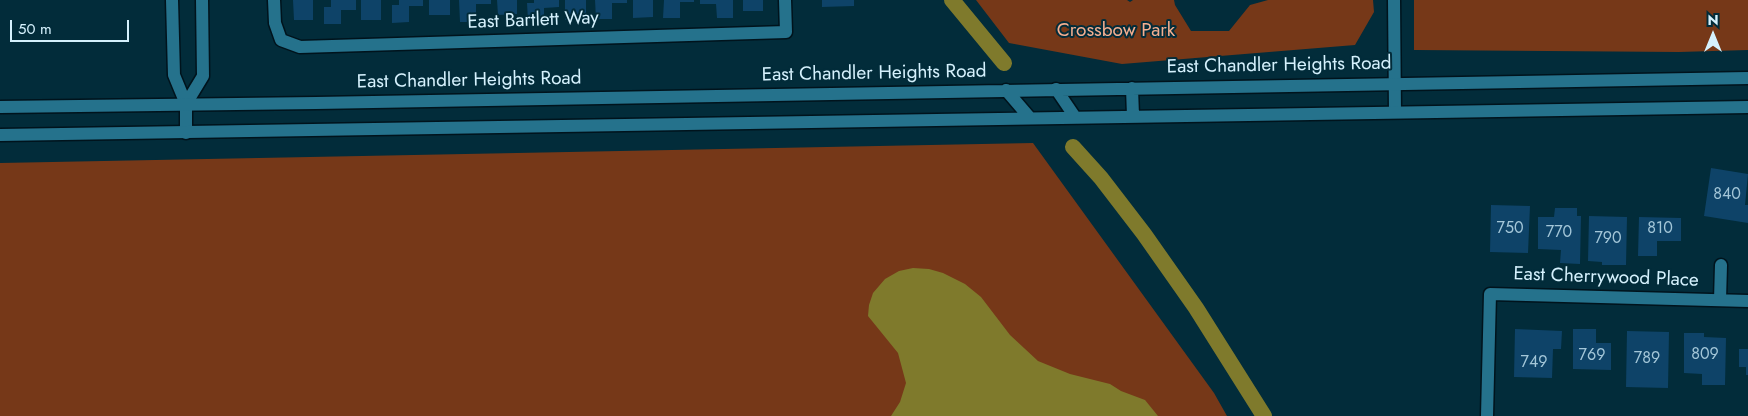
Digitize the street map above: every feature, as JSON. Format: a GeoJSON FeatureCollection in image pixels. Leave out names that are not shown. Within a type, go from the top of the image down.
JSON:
{"type":"FeatureCollection","features":[{"type":"Feature","properties":{"kind":"main road"},"geometry":{"type":"LineString","coordinates":[[172,0],[174,75],[186,104],[186,133]]}},
{"type":"Feature","properties":{"kind":"main road"},"geometry":{"type":"LineString","coordinates":[[186,104],[203,76],[202,0]]}},
{"type":"Feature","properties":{"kind":"main road","name":"East Bartlett Way"},"geometry":{"type":"LineString","coordinates":[[274,0],[275,23],[281,40],[300,47],[786,32],[785,0]]}},
{"type":"Feature","properties":{"kind":"main road"},"geometry":{"type":"LineString","coordinates":[[1394,0],[1395,112]]}},
{"type":"Feature","properties":{"kind":"main road","name":"East Chandler Heights Road"},"geometry":{"type":"LineString","coordinates":[[0,107],[1748,78]]}},
{"type":"Feature","properties":{"kind":"main road"},"geometry":{"type":"LineString","coordinates":[[1132,88],[1133,116]]}},
{"type":"Feature","properties":{"kind":"main road"},"geometry":{"type":"LineString","coordinates":[[1056,89],[1075,117]]}},
{"type":"Feature","properties":{"kind":"main road"},"geometry":{"type":"LineString","coordinates":[[1006,90],[1030,118]]}},
{"type":"Feature","properties":{"kind":"main road"},"geometry":{"type":"LineString","coordinates":[[0,135],[1748,107]]}},
{"type":"Feature","properties":{"kind":"main road","name":"East Cherrywood Place"},"geometry":{"type":"LineString","coordinates":[[1720,300],[1721,265]]}},
{"type":"Feature","properties":{"kind":"main road","name":"East Cherrywood Place"},"geometry":{"type":"LineString","coordinates":[[1487,416],[1490,294],[1748,301]]}},
{"type":"Feature","properties":{"kind":"green space","name":"Crossbow Park"},"geometry":{"type":"Polygon","coordinates":[[[976,0],[1127,0],[1130,2],[1133,0],[1174,0],[1175,5],[1191,31],[1229,31],[1250,5],[1268,0],[1373,0],[1374,12],[1355,45],[1122,64],[1009,43],[976,0]]]}},
{"type":"Feature","properties":{"kind":"green space"},"geometry":{"type":"Polygon","coordinates":[[[1414,0],[1748,0],[1748,50],[1679,52],[1414,50],[1414,0]]]}},
{"type":"Feature","properties":{"kind":"green space"},"geometry":{"type":"Polygon","coordinates":[[[1033,143],[1214,393],[1227,416],[0,416],[0,163],[1033,143]]]}},
{"type":"Feature","properties":{"kind":"shaded area"},"geometry":{"type":"Polygon","coordinates":[[[913,268],[929,269],[943,273],[965,284],[981,297],[1010,335],[1038,361],[1070,374],[1110,384],[1121,391],[1145,400],[1158,416],[891,416],[900,402],[906,383],[898,353],[868,316],[869,305],[873,293],[885,279],[899,271],[913,268]]]}},
{"type":"Feature","properties":{"kind":"building"},"geometry":{"type":"Polygon","coordinates":[[[293,0],[313,0],[313,20],[294,20],[293,0]]]}},
{"type":"Feature","properties":{"kind":"building"},"geometry":{"type":"Polygon","coordinates":[[[331,0],[356,0],[356,10],[341,10],[341,24],[324,24],[324,7],[331,7],[331,0]]]}},
{"type":"Feature","properties":{"kind":"building"},"geometry":{"type":"Polygon","coordinates":[[[361,0],[381,0],[381,20],[361,20],[361,0]]]}},
{"type":"Feature","properties":{"kind":"building"},"geometry":{"type":"Polygon","coordinates":[[[399,0],[423,0],[423,6],[409,6],[409,22],[392,23],[392,5],[399,5],[399,0]]]}},
{"type":"Feature","properties":{"kind":"building"},"geometry":{"type":"Polygon","coordinates":[[[429,0],[450,0],[450,15],[429,15],[429,0]]]}},
{"type":"Feature","properties":{"kind":"building"},"geometry":{"type":"Polygon","coordinates":[[[459,0],[491,0],[491,4],[476,4],[476,22],[460,22],[459,0]]]}},
{"type":"Feature","properties":{"kind":"building"},"geometry":{"type":"Polygon","coordinates":[[[497,0],[517,0],[517,14],[498,15],[497,0]]]}},
{"type":"Feature","properties":{"kind":"building"},"geometry":{"type":"Polygon","coordinates":[[[534,0],[559,0],[559,7],[544,8],[544,20],[528,21],[527,3],[534,3],[534,0]]]}},
{"type":"Feature","properties":{"kind":"building"},"geometry":{"type":"Polygon","coordinates":[[[565,0],[586,0],[586,20],[565,20],[565,0]]]}},
{"type":"Feature","properties":{"kind":"building"},"geometry":{"type":"Polygon","coordinates":[[[595,0],[627,0],[627,3],[612,3],[612,19],[596,19],[595,0]]]}},
{"type":"Feature","properties":{"kind":"building"},"geometry":{"type":"Polygon","coordinates":[[[633,0],[653,0],[653,17],[633,18],[633,0]]]}},
{"type":"Feature","properties":{"kind":"building"},"geometry":{"type":"Polygon","coordinates":[[[664,0],[694,0],[694,2],[680,2],[680,18],[663,18],[664,0]]]}},
{"type":"Feature","properties":{"kind":"building"},"geometry":{"type":"Polygon","coordinates":[[[700,0],[733,0],[733,18],[717,18],[716,4],[700,4],[700,0]]]}},
{"type":"Feature","properties":{"kind":"building"},"geometry":{"type":"Polygon","coordinates":[[[743,0],[763,0],[763,11],[743,11],[743,0]]]}},
{"type":"Feature","properties":{"kind":"building"},"geometry":{"type":"Polygon","coordinates":[[[822,0],[854,0],[854,6],[822,7],[822,0]]]}},
{"type":"Feature","properties":{"kind":"building"},"geometry":{"type":"Polygon","coordinates":[[[1711,168],[1748,174],[1745,205],[1748,205],[1748,223],[1704,216],[1711,168]]]}},
{"type":"Feature","properties":{"kind":"building"},"geometry":{"type":"Polygon","coordinates":[[[1491,205],[1530,206],[1528,253],[1490,252],[1491,205]]]}},
{"type":"Feature","properties":{"kind":"building"},"geometry":{"type":"Polygon","coordinates":[[[1555,208],[1577,208],[1577,216],[1581,216],[1580,264],[1560,263],[1561,250],[1538,249],[1538,217],[1554,217],[1555,208]]]}},
{"type":"Feature","properties":{"kind":"building"},"geometry":{"type":"Polygon","coordinates":[[[1589,216],[1627,217],[1626,265],[1602,265],[1602,262],[1588,261],[1589,216]]]}},
{"type":"Feature","properties":{"kind":"building"},"geometry":{"type":"Polygon","coordinates":[[[1639,217],[1681,218],[1681,241],[1657,241],[1657,256],[1638,256],[1639,217]]]}},
{"type":"Feature","properties":{"kind":"building"},"geometry":{"type":"Polygon","coordinates":[[[1515,329],[1562,331],[1561,349],[1553,349],[1552,378],[1514,377],[1515,329]]]}},
{"type":"Feature","properties":{"kind":"building"},"geometry":{"type":"Polygon","coordinates":[[[1573,329],[1596,329],[1596,343],[1611,343],[1611,370],[1573,369],[1573,329]]]}},
{"type":"Feature","properties":{"kind":"building"},"geometry":{"type":"Polygon","coordinates":[[[1627,331],[1669,332],[1668,388],[1626,387],[1627,331]]]}},
{"type":"Feature","properties":{"kind":"building"},"geometry":{"type":"Polygon","coordinates":[[[1684,333],[1704,333],[1704,337],[1726,338],[1725,385],[1702,385],[1702,374],[1684,373],[1684,333]]]}},
{"type":"Feature","properties":{"kind":"building"},"geometry":{"type":"Polygon","coordinates":[[[1739,349],[1748,349],[1748,375],[1746,375],[1746,367],[1739,367],[1739,349]]]}},
{"type":"Feature","properties":{"kind":"waterway"},"geometry":{"type":"LineString","coordinates":[[952,0],[1004,63]]}},
{"type":"Feature","properties":{"kind":"waterway"},"geometry":{"type":"LineString","coordinates":[[1073,147],[1101,178],[1144,234],[1196,308],[1264,416]]}}]}
